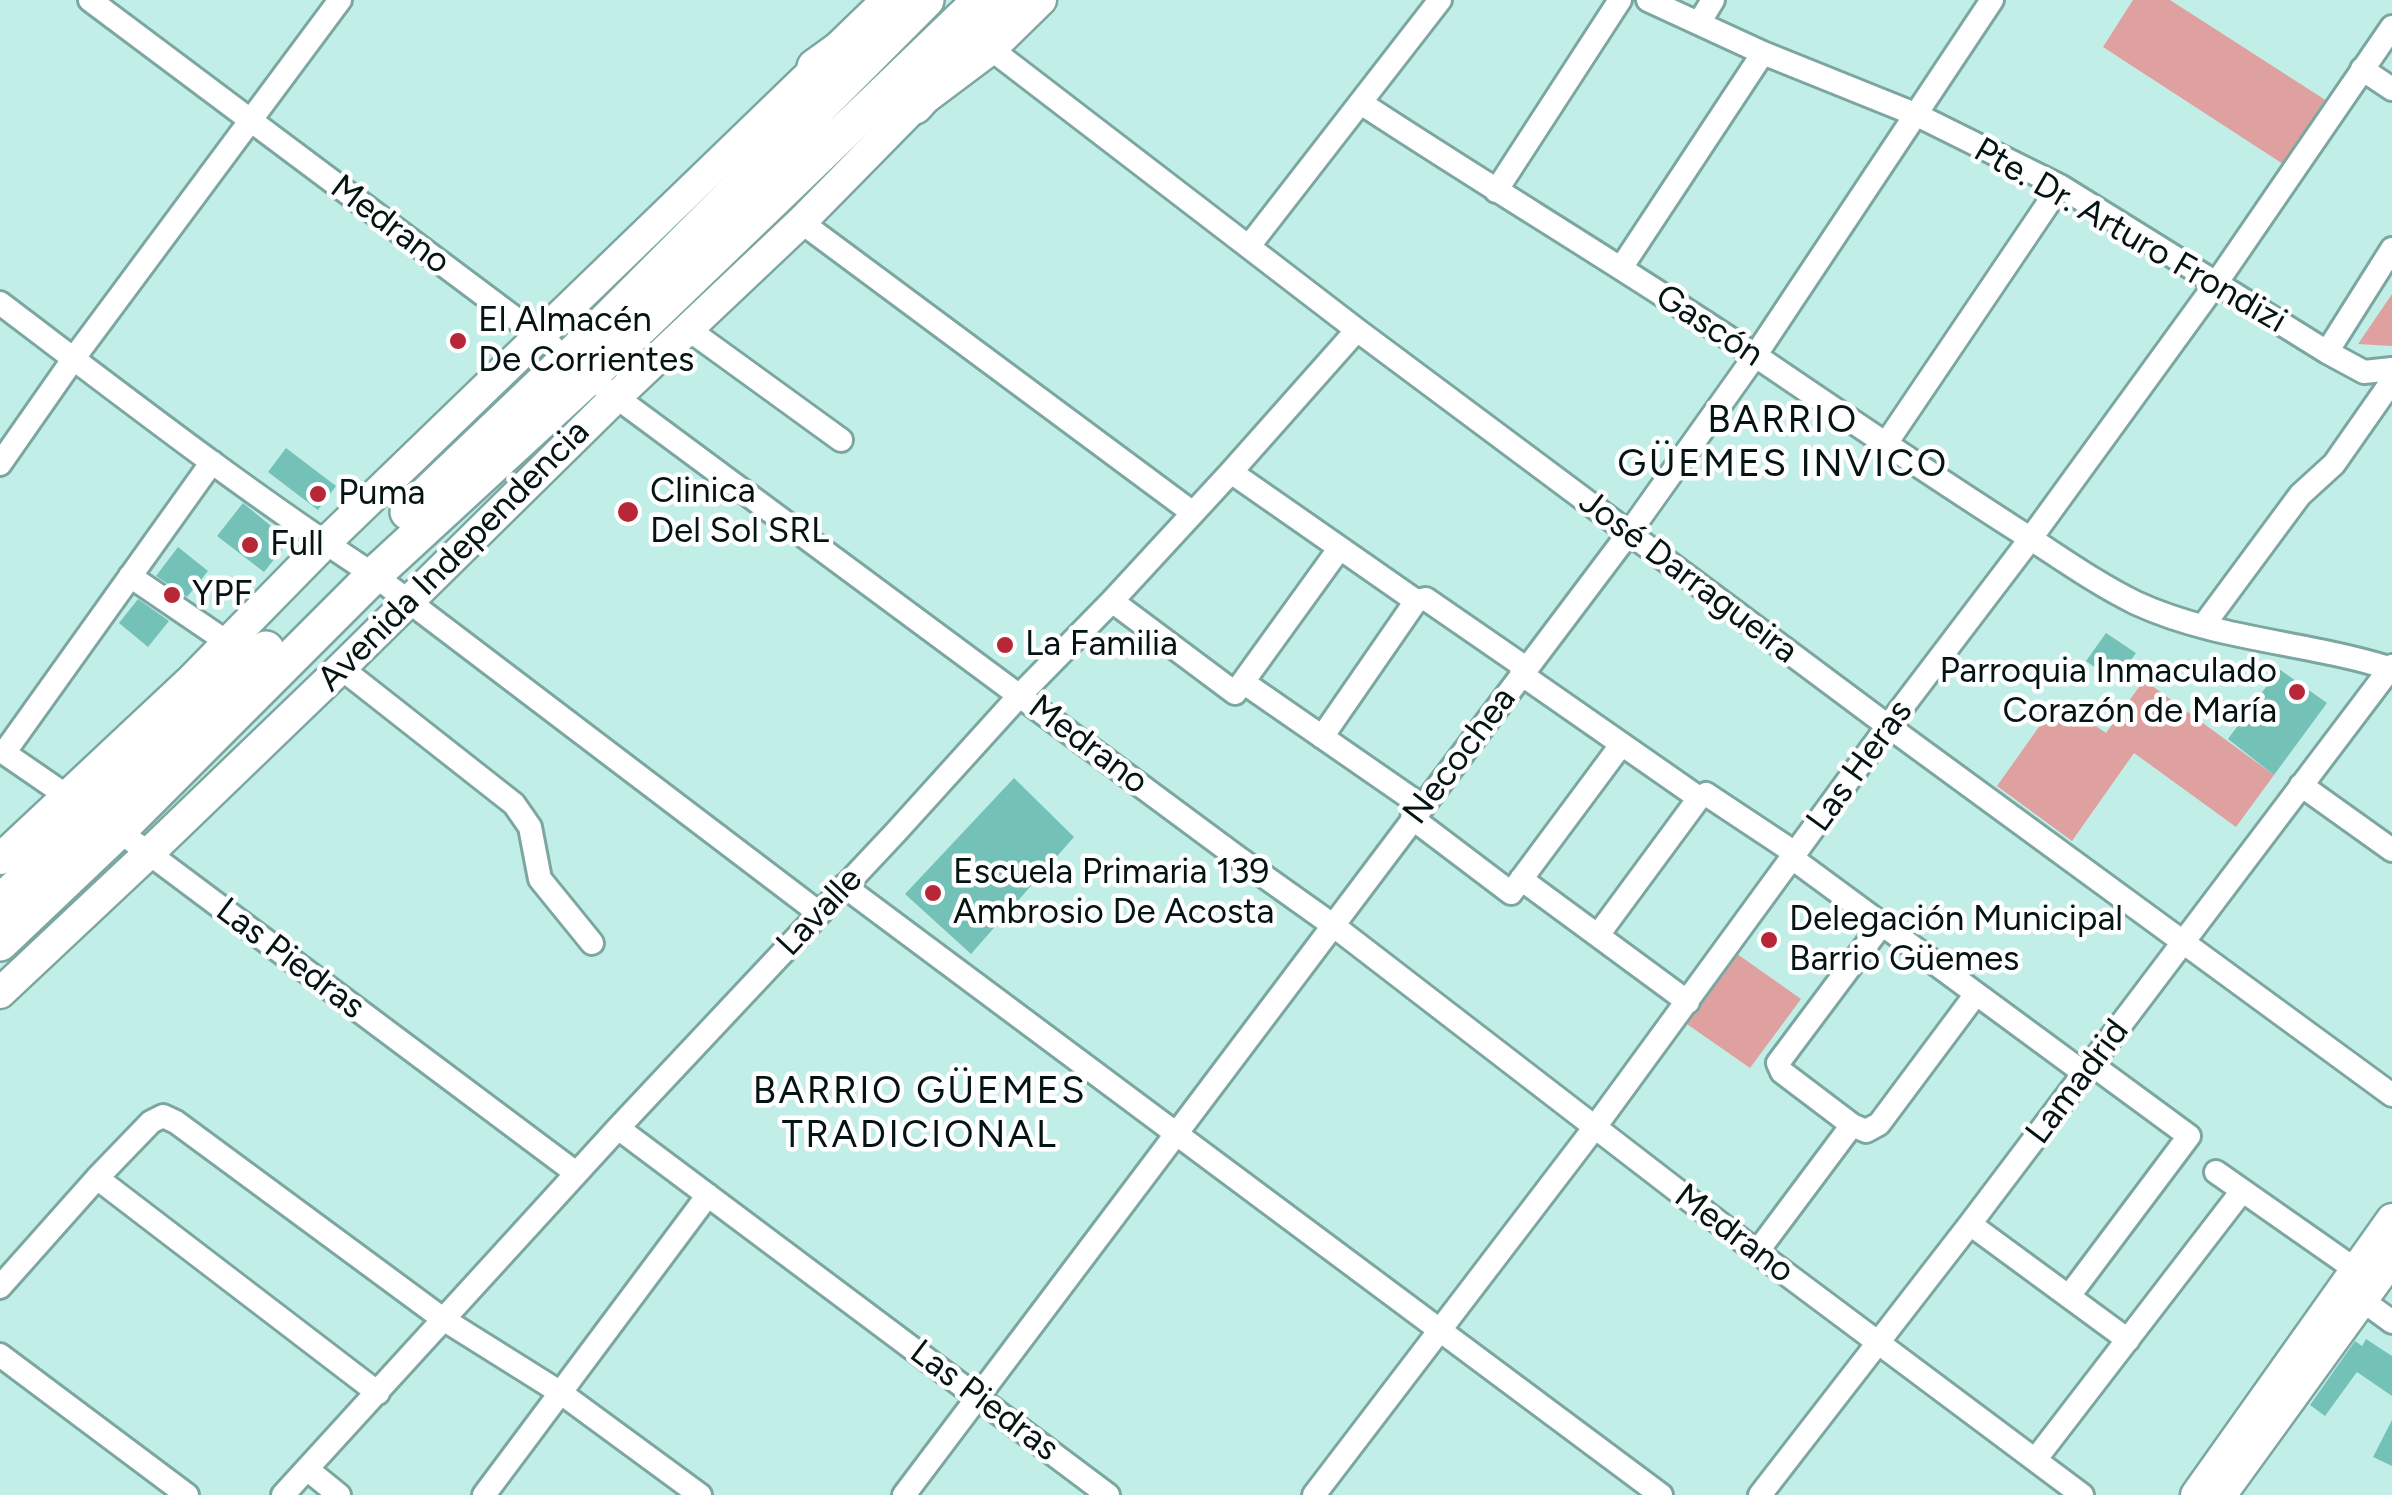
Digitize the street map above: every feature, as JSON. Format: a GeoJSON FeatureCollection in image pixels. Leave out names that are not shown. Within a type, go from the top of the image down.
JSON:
{"type":"FeatureCollection","features":[{"type":"Feature","properties":{"kind":"highway"},"geometry":{"type":"LineString","coordinates":[[816,67],[906,0]]}},
{"type":"Feature","properties":{"kind":"highway","name":"Avenida Independencia"},"geometry":{"type":"LineString","coordinates":[[591,377],[926,0]]}},
{"type":"Feature","properties":{"kind":"highway","name":"Avenida Independencia"},"geometry":{"type":"LineString","coordinates":[[0,902],[93,813],[365,569],[591,377],[981,0]]}},
{"type":"Feature","properties":{"kind":"highway"},"geometry":{"type":"LineString","coordinates":[[916,106],[1008,0]]}},
{"type":"Feature","properties":{"kind":"highway","name":"Avenida Independencia"},"geometry":{"type":"LineString","coordinates":[[0,943],[93,813]]}},
{"type":"Feature","properties":{"kind":"main road","name":"Avenida Independencia"},"geometry":{"type":"LineString","coordinates":[[0,860],[93,813],[227,642],[887,0]]}},
{"type":"Feature","properties":{"kind":"main road","name":"Avenida Independencia"},"geometry":{"type":"LineString","coordinates":[[0,993],[410,602],[591,377],[688,329],[916,106],[992,49],[1041,0]]}},
{"type":"Feature","properties":{"kind":"main road"},"geometry":{"type":"LineString","coordinates":[[2196,1495],[2392,1219]]}},
{"type":"Feature","properties":{"kind":"main road"},"geometry":{"type":"LineString","coordinates":[[2221,1495],[2392,1259]]}},
{"type":"Feature","properties":{"kind":"street","name":"Medrano"},"geometry":{"type":"LineString","coordinates":[[90,0],[591,377],[1334,926],[1757,1252],[2082,1495]]}},
{"type":"Feature","properties":{"kind":"street"},"geometry":{"type":"LineString","coordinates":[[0,464],[340,0]]}},
{"type":"Feature","properties":{"kind":"street"},"geometry":{"type":"LineString","coordinates":[[1249,246],[1440,0]]}},
{"type":"Feature","properties":{"kind":"street"},"geometry":{"type":"LineString","coordinates":[[1496,191],[1620,0]]}},
{"type":"Feature","properties":{"kind":"street","name":"Pte. Dr. Arturo Frondizi"},"geometry":{"type":"LineString","coordinates":[[1648,0],[1916,115],[2060,186],[2327,352],[2364,372],[2392,369]]}},
{"type":"Feature","properties":{"kind":"street"},"geometry":{"type":"LineString","coordinates":[[1698,24],[1713,0]]}},
{"type":"Feature","properties":{"kind":"street","name":"Necochea"},"geometry":{"type":"LineString","coordinates":[[904,1495],[1629,532],[1754,356],[1992,0]]}},
{"type":"Feature","properties":{"kind":"street","name":"Las Heras"},"geometry":{"type":"LineString","coordinates":[[1314,1495],[1595,1127],[2030,538],[2217,282],[2392,27]]}},
{"type":"Feature","properties":{"kind":"street","name":"José Darragueira"},"geometry":{"type":"LineString","coordinates":[[992,49],[1357,330],[2392,1095]]}},
{"type":"Feature","properties":{"kind":"street"},"geometry":{"type":"LineString","coordinates":[[1621,268],[1764,53]]}},
{"type":"Feature","properties":{"kind":"street"},"geometry":{"type":"LineString","coordinates":[[2362,69],[2392,89]]}},
{"type":"Feature","properties":{"kind":"street","name":"Gascón"},"geometry":{"type":"LineString","coordinates":[[1361,103],[1621,268],[1885,445],[2115,592],[2203,626],[2392,667]]}},
{"type":"Feature","properties":{"kind":"street"},"geometry":{"type":"LineString","coordinates":[[1885,445],[2060,186]]}},
{"type":"Feature","properties":{"kind":"street"},"geometry":{"type":"LineString","coordinates":[[801,222],[1193,513]]}},
{"type":"Feature","properties":{"kind":"street"},"geometry":{"type":"LineString","coordinates":[[2327,352],[2392,249]]}},
{"type":"Feature","properties":{"kind":"street"},"geometry":{"type":"LineString","coordinates":[[0,303],[212,462],[410,602],[818,913]]}},
{"type":"Feature","properties":{"kind":"street"},"geometry":{"type":"LineString","coordinates":[[688,329],[841,440]]}},
{"type":"Feature","properties":{"kind":"street","name":"Lavalle"},"geometry":{"type":"LineString","coordinates":[[283,1495],[576,1173],[1231,472],[1357,330]]}},
{"type":"Feature","properties":{"kind":"street"},"geometry":{"type":"LineString","coordinates":[[2203,626],[2300,496],[2334,464],[2392,381]]}},
{"type":"Feature","properties":{"kind":"street"},"geometry":{"type":"LineString","coordinates":[[2,751],[212,462]]}},
{"type":"Feature","properties":{"kind":"street"},"geometry":{"type":"LineString","coordinates":[[1231,472],[1416,602]]}},
{"type":"Feature","properties":{"kind":"street"},"geometry":{"type":"LineString","coordinates":[[1112,601],[1235,693],[1339,549]]}},
{"type":"Feature","properties":{"kind":"street"},"geometry":{"type":"LineString","coordinates":[[130,576],[227,642]]}},
{"type":"Feature","properties":{"kind":"street"},"geometry":{"type":"LineString","coordinates":[[1322,738],[1416,602],[1426,600],[1699,798]]}},
{"type":"Feature","properties":{"kind":"street","name":"Lamadrid"},"geometry":{"type":"LineString","coordinates":[[1760,1495],[2392,667]]}},
{"type":"Feature","properties":{"kind":"street"},"geometry":{"type":"LineString","coordinates":[[341,668],[514,804],[530,828],[540,879],[592,944]]}},
{"type":"Feature","properties":{"kind":"street"},"geometry":{"type":"LineString","coordinates":[[1243,682],[1417,812],[1511,893],[1621,745]]}},
{"type":"Feature","properties":{"kind":"street","name":"Las Piedras"},"geometry":{"type":"LineString","coordinates":[[2,751],[150,853],[576,1173]]}},
{"type":"Feature","properties":{"kind":"street"},"geometry":{"type":"LineString","coordinates":[[2302,785],[2392,850]]}},
{"type":"Feature","properties":{"kind":"street"},"geometry":{"type":"LineString","coordinates":[[1598,934],[1699,798],[1706,794],[1976,994],[2189,1136],[2068,1296]]}},
{"type":"Feature","properties":{"kind":"street"},"geometry":{"type":"LineString","coordinates":[[1521,879],[1688,1002]]}},
{"type":"Feature","properties":{"kind":"street"},"geometry":{"type":"LineString","coordinates":[[844,886],[1662,1495]]}},
{"type":"Feature","properties":{"kind":"street"},"geometry":{"type":"LineString","coordinates":[[1882,924],[1778,1063],[1782,1072],[1852,1125],[1866,1131],[1879,1124],[1976,994]]}},
{"type":"Feature","properties":{"kind":"street"},"geometry":{"type":"LineString","coordinates":[[0,1287],[97,1178],[151,1122],[163,1116],[443,1319],[561,1392],[700,1495]]}},
{"type":"Feature","properties":{"kind":"street"},"geometry":{"type":"LineString","coordinates":[[1757,1252],[1852,1125]]}},
{"type":"Feature","properties":{"kind":"street","name":"Las Piedras"},"geometry":{"type":"LineString","coordinates":[[618,1128],[1108,1495]]}},
{"type":"Feature","properties":{"kind":"street"},"geometry":{"type":"LineString","coordinates":[[2216,1172],[2356,1270]]}},
{"type":"Feature","properties":{"kind":"street"},"geometry":{"type":"LineString","coordinates":[[97,1178],[378,1394]]}},
{"type":"Feature","properties":{"kind":"street"},"geometry":{"type":"LineString","coordinates":[[2036,1460],[2242,1190]]}},
{"type":"Feature","properties":{"kind":"street"},"geometry":{"type":"LineString","coordinates":[[484,1495],[708,1195]]}},
{"type":"Feature","properties":{"kind":"street"},"geometry":{"type":"LineString","coordinates":[[1970,1224],[2128,1340]]}},
{"type":"Feature","properties":{"kind":"street"},"geometry":{"type":"LineString","coordinates":[[2362,1300],[2392,1322]]}},
{"type":"Feature","properties":{"kind":"street"},"geometry":{"type":"LineString","coordinates":[[0,1356],[187,1495]]}},
{"type":"Feature","properties":{"kind":"street"},"geometry":{"type":"LineString","coordinates":[[307,1470],[339,1495]]}},
{"type":"Feature","properties":{"kind":"shaded area"},"geometry":{"type":"Polygon","coordinates":[[[2133,0],[2170,0],[2327,101],[2283,164],[2103,47],[2133,0]]]}},
{"type":"Feature","properties":{"kind":"shaded area"},"geometry":{"type":"Polygon","coordinates":[[[2392,294],[2392,346],[2358,344],[2392,294]]]}},
{"type":"Feature","properties":{"kind":"shaded area"},"geometry":{"type":"Polygon","coordinates":[[[2144,680],[2274,775],[2236,827],[2134,753],[2072,841],[1997,786],[2058,700],[2106,733],[2144,680]]]}},
{"type":"Feature","properties":{"kind":"shaded area"},"geometry":{"type":"Polygon","coordinates":[[[1733,951],[1801,999],[1750,1068],[1684,1022],[1733,951]]]}},
{"type":"Feature","properties":{"kind":"building"},"geometry":{"type":"Polygon","coordinates":[[[286,448],[336,486],[318,510],[268,472],[286,448]]]}},
{"type":"Feature","properties":{"kind":"building"},"geometry":{"type":"Polygon","coordinates":[[[243,503],[282,535],[277,541],[284,547],[264,572],[217,536],[243,503]]]}},
{"type":"Feature","properties":{"kind":"building"},"geometry":{"type":"Polygon","coordinates":[[[178,547],[208,571],[187,597],[156,576],[178,547]]]}},
{"type":"Feature","properties":{"kind":"building"},"geometry":{"type":"Polygon","coordinates":[[[138,599],[169,621],[148,647],[119,623],[138,599]]]}},
{"type":"Feature","properties":{"kind":"building"},"geometry":{"type":"Polygon","coordinates":[[[2106,633],[2136,653],[2115,682],[2086,661],[2106,633]]]}},
{"type":"Feature","properties":{"kind":"building","name":"Parroquia Inmaculado Corazón de María"},"geometry":{"type":"Polygon","coordinates":[[[2279,669],[2327,703],[2274,775],[2228,739],[2279,669]]]}},
{"type":"Feature","properties":{"kind":"building"},"geometry":{"type":"Polygon","coordinates":[[[1014,778],[1074,837],[971,954],[905,894],[1014,778]]]}},
{"type":"Feature","properties":{"kind":"building"},"geometry":{"type":"Polygon","coordinates":[[[2366,1339],[2392,1356],[2392,1396],[2357,1372],[2325,1416],[2310,1405],[2355,1341],[2362,1346],[2366,1339]]]}},
{"type":"Feature","properties":{"kind":"building"},"geometry":{"type":"Polygon","coordinates":[[[2392,1420],[2392,1466],[2373,1457],[2392,1420]]]}},
{"type":"Feature","properties":{"kind":"place","name":"El Almacén De Corrientes"},"geometry":{"type":"Point","coordinates":[458,341]}},
{"type":"Feature","properties":{"kind":"place","name":"Puma"},"geometry":{"type":"Point","coordinates":[318,494]}},
{"type":"Feature","properties":{"kind":"place","name":"Clinica Del Sol SRL"},"geometry":{"type":"Point","coordinates":[628,512]}},
{"type":"Feature","properties":{"kind":"place","name":"Full"},"geometry":{"type":"Point","coordinates":[250,545]}},
{"type":"Feature","properties":{"kind":"place","name":"YPF"},"geometry":{"type":"Point","coordinates":[172,595]}},
{"type":"Feature","properties":{"kind":"place","name":"La Familia"},"geometry":{"type":"Point","coordinates":[1005,645]}},
{"type":"Feature","properties":{"kind":"place","name":"Parroquia Inmaculado Corazón de María"},"geometry":{"type":"Point","coordinates":[2297,692]}},
{"type":"Feature","properties":{"kind":"place","name":"Escuela Primaria 139 Ambrosio De Acosta"},"geometry":{"type":"Point","coordinates":[933,893]}},
{"type":"Feature","properties":{"kind":"place","name":"Delegación Municipal Barrio Güemes"},"geometry":{"type":"Point","coordinates":[1769,940]}},
{"type":"Feature","properties":{"kind":"district","name":"BARRIO GÜEMES INVICO"},"geometry":{"type":"Point","coordinates":[1783,443]}},
{"type":"Feature","properties":{"kind":"district","name":"BARRIO GÜEMES TRADICIONAL"},"geometry":{"type":"Point","coordinates":[920,1114]}}]}
